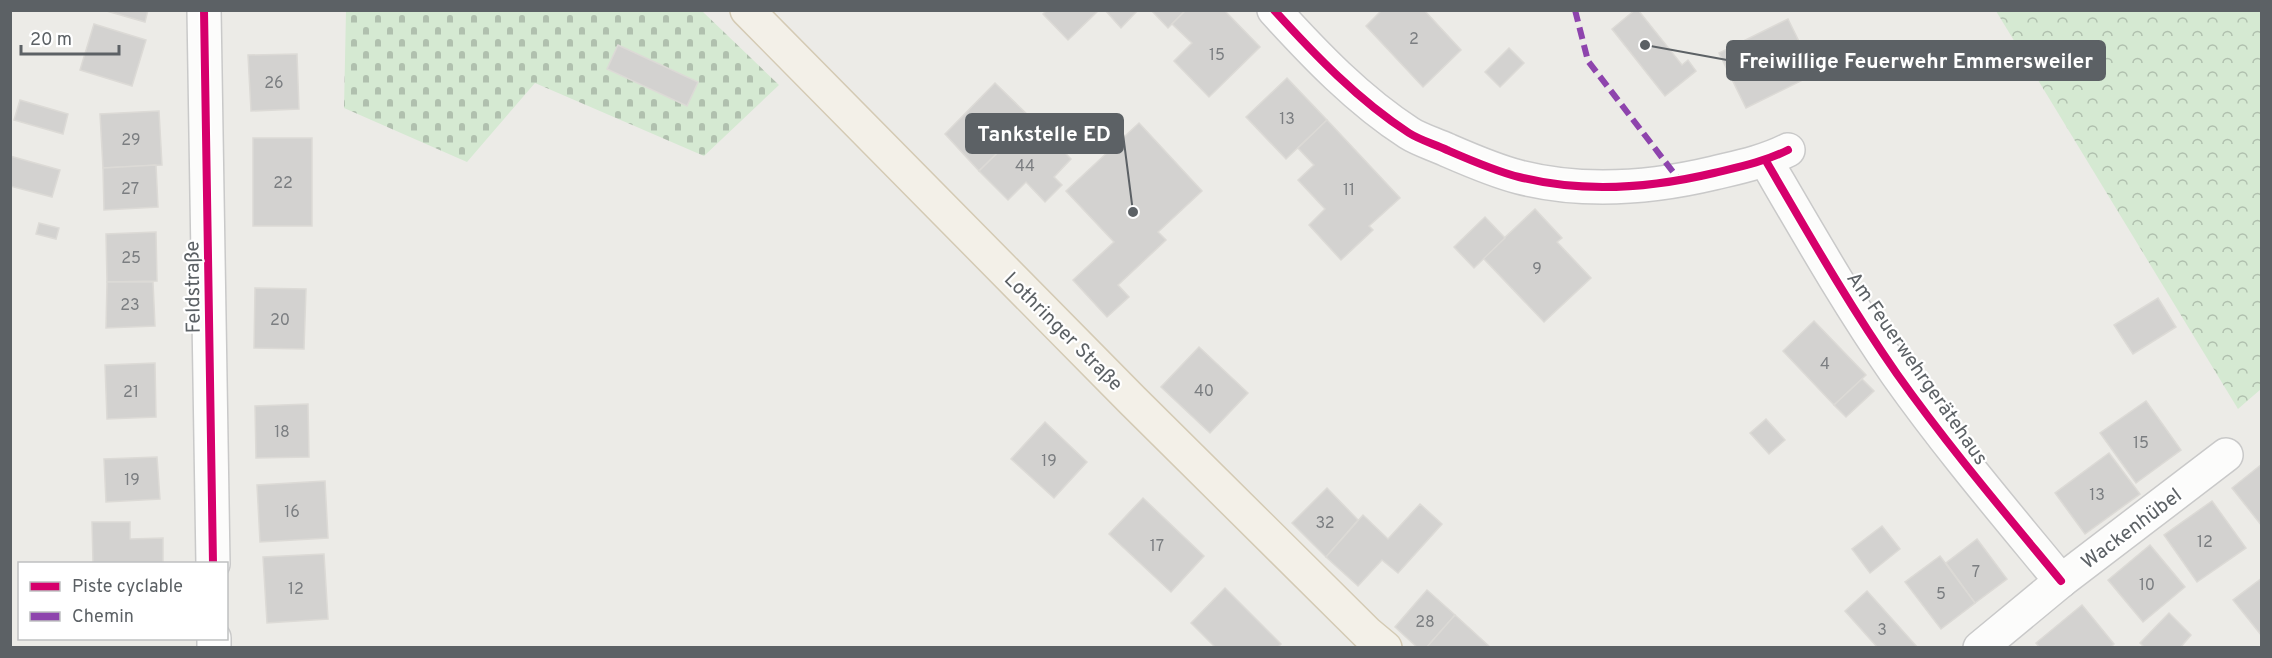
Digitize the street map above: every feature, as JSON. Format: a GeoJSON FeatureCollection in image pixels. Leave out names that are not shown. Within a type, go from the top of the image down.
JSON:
{"type":"FeatureCollection","features":[{"type":"Feature","properties":{"kind":"main road","name":"Lothringer Straße"},"geometry":{"type":"LineString","coordinates":[[747,10],[1149,417],[1367,633],[1385,648]]}},
{"type":"Feature","properties":{"kind":"street","name":"Feldstraße"},"geometry":{"type":"LineString","coordinates":[[204,10],[213,562]]}},
{"type":"Feature","properties":{"kind":"street","name":"Am Feuerwehrgerätehaus"},"geometry":{"type":"LineString","coordinates":[[1274,10],[1315,55],[1368,102],[1410,134],[1519,177],[1568,185],[1631,187],[1680,181],[1777,155],[1834,279],[1897,374],[1971,472],[2061,581]]}},
{"type":"Feature","properties":{"kind":"street","name":"Wackenhübel"},"geometry":{"type":"LineString","coordinates":[[1980,648],[2061,581],[2226,454]]}},
{"type":"Feature","properties":{"kind":"green space"},"geometry":{"type":"Polygon","coordinates":[[[346,11],[702,11],[779,85],[704,156],[535,83],[467,162],[344,108],[346,11]]]}},
{"type":"Feature","properties":{"kind":"green space"},"geometry":{"type":"Polygon","coordinates":[[[1996,11],[2261,11],[2261,389],[2238,409],[1996,11]]]}},
{"type":"Feature","properties":{"kind":"building"},"geometry":{"type":"Polygon","coordinates":[[[103,10],[148,10],[145,22],[103,10]]]}},
{"type":"Feature","properties":{"kind":"building"},"geometry":{"type":"Polygon","coordinates":[[[1047,10],[1099,10],[1068,40],[1043,14],[1047,10]]]}},
{"type":"Feature","properties":{"kind":"building"},"geometry":{"type":"Polygon","coordinates":[[[1105,10],[1138,10],[1121,28],[1105,10]]]}},
{"type":"Feature","properties":{"kind":"building"},"geometry":{"type":"Polygon","coordinates":[[[1151,10],[1186,10],[1168,28],[1151,10]]]}},
{"type":"Feature","properties":{"kind":"building"},"geometry":{"type":"Polygon","coordinates":[[[1186,10],[1224,10],[1260,47],[1209,97],[1174,61],[1192,43],[1172,24],[1186,10]]]}},
{"type":"Feature","properties":{"kind":"building"},"geometry":{"type":"Polygon","coordinates":[[[1382,10],[1424,10],[1461,50],[1423,87],[1366,26],[1382,10]]]}},
{"type":"Feature","properties":{"kind":"building"},"geometry":{"type":"Polygon","coordinates":[[[1638,10],[1682,65],[1688,60],[1696,71],[1665,96],[1612,29],[1638,10]]]}},
{"type":"Feature","properties":{"kind":"building"},"geometry":{"type":"Polygon","coordinates":[[[1788,19],[1815,74],[1746,108],[1719,53],[1788,19]]]}},
{"type":"Feature","properties":{"kind":"building"},"geometry":{"type":"Polygon","coordinates":[[[94,24],[146,40],[132,86],[80,70],[94,24]]]}},
{"type":"Feature","properties":{"kind":"building"},"geometry":{"type":"Polygon","coordinates":[[[618,45],[698,82],[687,106],[607,69],[618,45]]]}},
{"type":"Feature","properties":{"kind":"building"},"geometry":{"type":"Polygon","coordinates":[[[1509,48],[1524,63],[1500,87],[1485,72],[1509,48]]]}},
{"type":"Feature","properties":{"kind":"building"},"geometry":{"type":"Polygon","coordinates":[[[297,54],[299,109],[251,111],[248,55],[297,54]]]}},
{"type":"Feature","properties":{"kind":"building"},"geometry":{"type":"Polygon","coordinates":[[[1287,78],[1327,120],[1286,159],[1246,117],[1287,78]]]}},
{"type":"Feature","properties":{"kind":"building"},"geometry":{"type":"Polygon","coordinates":[[[995,83],[1032,119],[979,171],[945,134],[995,83]]]}},
{"type":"Feature","properties":{"kind":"building"},"geometry":{"type":"Polygon","coordinates":[[[20,100],[68,114],[63,134],[14,120],[20,100]]]}},
{"type":"Feature","properties":{"kind":"building"},"geometry":{"type":"Polygon","coordinates":[[[159,111],[162,165],[103,168],[100,114],[159,111]]]}},
{"type":"Feature","properties":{"kind":"building"},"geometry":{"type":"Polygon","coordinates":[[[1032,119],[1071,159],[1054,177],[1062,185],[1045,202],[1026,182],[1008,200],[979,171],[1032,119]]]}},
{"type":"Feature","properties":{"kind":"building"},"geometry":{"type":"Polygon","coordinates":[[[1327,120],[1400,198],[1369,226],[1373,230],[1341,260],[1309,225],[1325,209],[1298,180],[1314,165],[1298,148],[1327,120]]]}},
{"type":"Feature","properties":{"kind":"building"},"geometry":{"type":"Polygon","coordinates":[[[1139,123],[1202,191],[1158,232],[1166,240],[1118,285],[1129,297],[1107,317],[1073,280],[1114,242],[1066,191],[1139,123]]]}},
{"type":"Feature","properties":{"kind":"building"},"geometry":{"type":"Polygon","coordinates":[[[253,138],[312,138],[312,226],[253,226],[253,138]]]}},
{"type":"Feature","properties":{"kind":"building"},"geometry":{"type":"Polygon","coordinates":[[[10,156],[60,170],[52,197],[10,186],[10,156]]]}},
{"type":"Feature","properties":{"kind":"building"},"geometry":{"type":"Polygon","coordinates":[[[156,165],[158,207],[104,210],[103,168],[156,165]]]}},
{"type":"Feature","properties":{"kind":"building"},"geometry":{"type":"Polygon","coordinates":[[[1535,209],[1562,238],[1557,242],[1591,278],[1544,322],[1483,258],[1535,209]]]}},
{"type":"Feature","properties":{"kind":"building"},"geometry":{"type":"Polygon","coordinates":[[[1485,217],[1505,238],[1474,268],[1454,247],[1485,217]]]}},
{"type":"Feature","properties":{"kind":"building"},"geometry":{"type":"Polygon","coordinates":[[[39,223],[59,228],[56,239],[36,234],[39,223]]]}},
{"type":"Feature","properties":{"kind":"building"},"geometry":{"type":"Polygon","coordinates":[[[156,232],[157,281],[107,282],[106,234],[156,232]]]}},
{"type":"Feature","properties":{"kind":"building"},"geometry":{"type":"Polygon","coordinates":[[[107,282],[153,282],[155,326],[106,328],[107,282]]]}},
{"type":"Feature","properties":{"kind":"building"},"geometry":{"type":"Polygon","coordinates":[[[255,288],[306,289],[304,349],[254,348],[255,288]]]}},
{"type":"Feature","properties":{"kind":"building"},"geometry":{"type":"Polygon","coordinates":[[[2158,298],[2176,327],[2133,354],[2114,325],[2158,298]]]}},
{"type":"Feature","properties":{"kind":"building"},"geometry":{"type":"Polygon","coordinates":[[[1814,321],[1866,375],[1834,405],[1783,351],[1814,321]]]}},
{"type":"Feature","properties":{"kind":"building"},"geometry":{"type":"Polygon","coordinates":[[[1199,347],[1248,393],[1210,433],[1161,387],[1199,347]]]}},
{"type":"Feature","properties":{"kind":"building"},"geometry":{"type":"Polygon","coordinates":[[[155,363],[156,417],[107,419],[105,365],[155,363]]]}},
{"type":"Feature","properties":{"kind":"building"},"geometry":{"type":"Polygon","coordinates":[[[1862,379],[1874,391],[1846,417],[1834,405],[1862,379]]]}},
{"type":"Feature","properties":{"kind":"building"},"geometry":{"type":"Polygon","coordinates":[[[2146,401],[2181,450],[2136,483],[2100,433],[2146,401]]]}},
{"type":"Feature","properties":{"kind":"building"},"geometry":{"type":"Polygon","coordinates":[[[308,404],[309,457],[256,458],[255,406],[308,404]]]}},
{"type":"Feature","properties":{"kind":"building"},"geometry":{"type":"Polygon","coordinates":[[[1766,419],[1785,440],[1769,454],[1750,433],[1766,419]]]}},
{"type":"Feature","properties":{"kind":"building"},"geometry":{"type":"Polygon","coordinates":[[[1045,422],[1087,462],[1054,498],[1011,459],[1045,422]]]}},
{"type":"Feature","properties":{"kind":"building"},"geometry":{"type":"Polygon","coordinates":[[[2109,453],[2140,494],[2085,534],[2055,493],[2109,453]]]}},
{"type":"Feature","properties":{"kind":"building"},"geometry":{"type":"Polygon","coordinates":[[[157,457],[160,499],[106,502],[104,459],[157,457]]]}},
{"type":"Feature","properties":{"kind":"building"},"geometry":{"type":"Polygon","coordinates":[[[2262,464],[2262,526],[2232,488],[2262,464]]]}},
{"type":"Feature","properties":{"kind":"building"},"geometry":{"type":"Polygon","coordinates":[[[325,481],[328,538],[260,542],[257,485],[325,481]]]}},
{"type":"Feature","properties":{"kind":"building"},"geometry":{"type":"Polygon","coordinates":[[[1327,488],[1358,520],[1326,557],[1292,523],[1327,488]]]}},
{"type":"Feature","properties":{"kind":"building"},"geometry":{"type":"Polygon","coordinates":[[[1143,498],[1204,556],[1171,592],[1109,534],[1143,498]]]}},
{"type":"Feature","properties":{"kind":"building"},"geometry":{"type":"Polygon","coordinates":[[[2212,501],[2246,548],[2197,582],[2164,535],[2212,501]]]}},
{"type":"Feature","properties":{"kind":"building"},"geometry":{"type":"Polygon","coordinates":[[[1420,504],[1442,524],[1398,573],[1382,560],[1358,586],[1326,557],[1363,515],[1388,539],[1420,504]]]}},
{"type":"Feature","properties":{"kind":"building"},"geometry":{"type":"Polygon","coordinates":[[[92,522],[130,522],[130,539],[163,538],[163,562],[93,562],[92,522]]]}},
{"type":"Feature","properties":{"kind":"building"},"geometry":{"type":"Polygon","coordinates":[[[1882,526],[1900,549],[1870,573],[1852,549],[1882,526]]]}},
{"type":"Feature","properties":{"kind":"building"},"geometry":{"type":"Polygon","coordinates":[[[1977,539],[2007,579],[1975,603],[1946,563],[1977,539]]]}},
{"type":"Feature","properties":{"kind":"building"},"geometry":{"type":"Polygon","coordinates":[[[2150,545],[2185,587],[2143,622],[2108,580],[2150,545]]]}},
{"type":"Feature","properties":{"kind":"building"},"geometry":{"type":"Polygon","coordinates":[[[324,554],[328,619],[267,623],[263,557],[324,554]]]}},
{"type":"Feature","properties":{"kind":"building"},"geometry":{"type":"Polygon","coordinates":[[[1940,556],[1975,603],[1941,629],[1905,582],[1940,556]]]}},
{"type":"Feature","properties":{"kind":"building"},"geometry":{"type":"Polygon","coordinates":[[[2262,578],[2262,636],[2233,600],[2262,578]]]}},
{"type":"Feature","properties":{"kind":"building"},"geometry":{"type":"Polygon","coordinates":[[[1225,588],[1281,644],[1277,648],[1216,648],[1191,623],[1225,588]]]}},
{"type":"Feature","properties":{"kind":"building"},"geometry":{"type":"Polygon","coordinates":[[[1427,590],[1455,615],[1426,648],[1418,648],[1395,627],[1427,590]]]}},
{"type":"Feature","properties":{"kind":"building"},"geometry":{"type":"Polygon","coordinates":[[[1867,591],[1918,648],[1878,648],[1845,611],[1867,591]]]}},
{"type":"Feature","properties":{"kind":"building"},"geometry":{"type":"Polygon","coordinates":[[[2082,605],[2114,644],[2110,648],[2040,648],[2036,643],[2082,605]]]}},
{"type":"Feature","properties":{"kind":"building"},"geometry":{"type":"Polygon","coordinates":[[[2169,613],[2191,635],[2180,648],[2145,648],[2140,643],[2169,613]]]}},
{"type":"Feature","properties":{"kind":"building"},"geometry":{"type":"Polygon","coordinates":[[[1455,615],[1491,648],[1426,648],[1455,615]]]}},
{"type":"Feature","properties":{"kind":"marked path"},"geometry":{"type":"LineString","coordinates":[[1575,10],[1588,61],[1680,181]]}},
{"type":"Feature","properties":{"kind":"cycle path"},"geometry":{"type":"LineString","coordinates":[[204,10],[213,562]]}},
{"type":"Feature","properties":{"kind":"cycle path"},"geometry":{"type":"LineString","coordinates":[[1274,10],[1321,60],[1355,91],[1409,133],[1483,165],[1519,177],[1592,187],[1641,185],[1733,169],[1788,150]]}},
{"type":"Feature","properties":{"kind":"cycle path"},"geometry":{"type":"LineString","coordinates":[[1766,161],[1813,242],[1897,374],[1998,505],[2061,581]]}},
{"type":"Feature","properties":{"kind":"place","name":"Freiwillige Feuerwehr Emmersweiler"},"geometry":{"type":"Point","coordinates":[1645,45]}},
{"type":"Feature","properties":{"kind":"place","name":"Tankstelle ED"},"geometry":{"type":"Point","coordinates":[1133,212]}}]}
